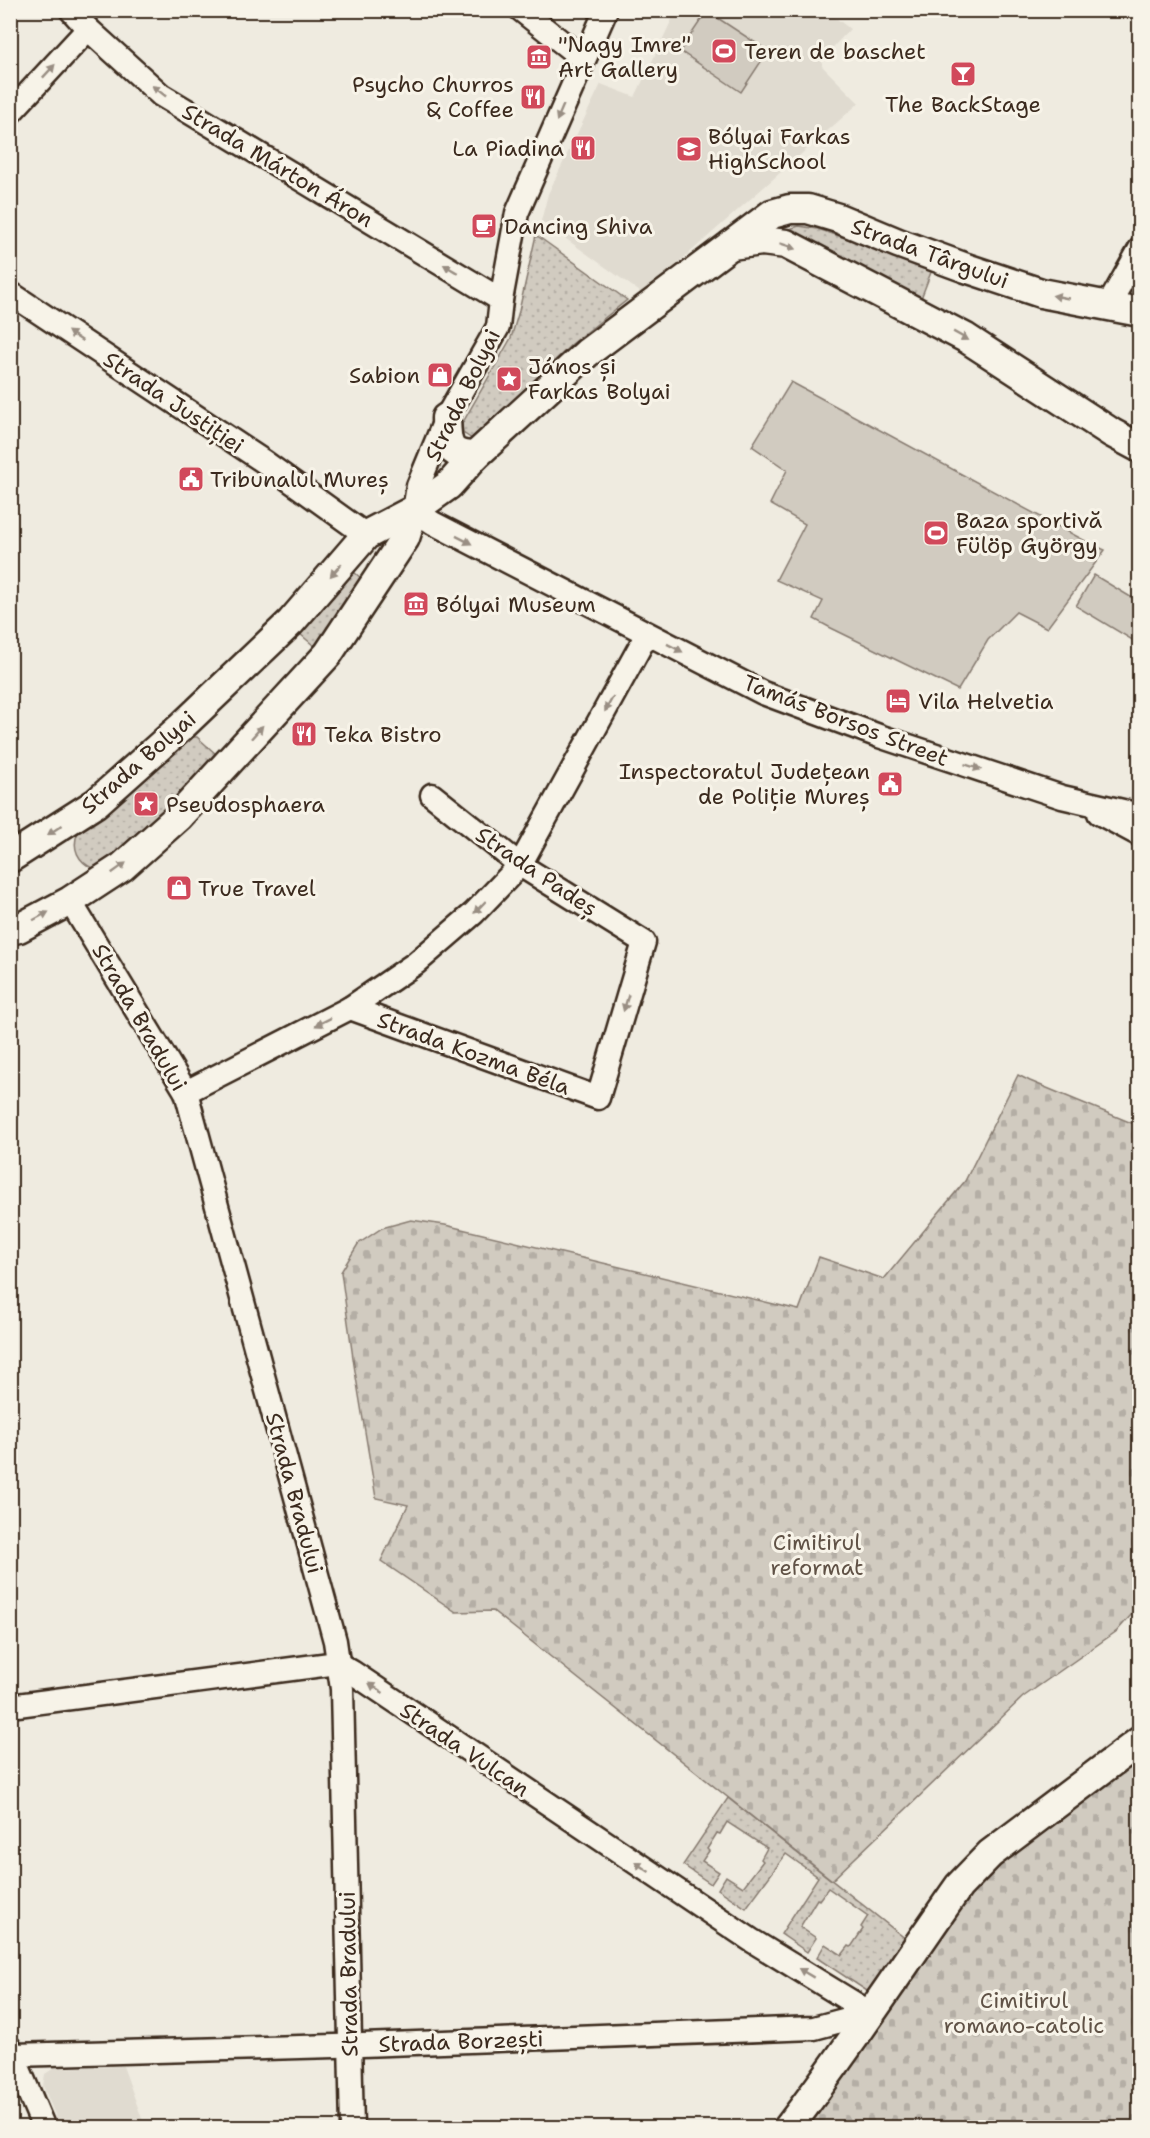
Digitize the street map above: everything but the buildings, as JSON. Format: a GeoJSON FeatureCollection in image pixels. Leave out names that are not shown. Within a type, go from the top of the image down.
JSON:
{"type":"FeatureCollection","features":[{"type":"Feature","properties":{"kind":"street","name":"Strada Márton Áron"},"geometry":{"type":"LineString","coordinates":[[71,10],[88,29],[161,95],[501,300]]}},
{"type":"Feature","properties":{"kind":"street"},"geometry":{"type":"LineString","coordinates":[[521,10],[583,59]]}},
{"type":"Feature","properties":{"kind":"street","name":"Strada Bolyai"},"geometry":{"type":"LineString","coordinates":[[10,930],[19,928],[70,901],[122,867],[178,817],[328,654],[405,538],[414,510],[418,486],[446,418],[498,327],[517,213],[606,10]]}},
{"type":"Feature","properties":{"kind":"street"},"geometry":{"type":"LineString","coordinates":[[10,113],[88,29]]}},
{"type":"Feature","properties":{"kind":"street","name":"Strada Târgului"},"geometry":{"type":"LineString","coordinates":[[731,245],[772,214],[790,209],[808,209],[838,218],[956,265],[1041,293],[1140,312]]}},
{"type":"Feature","properties":{"kind":"street"},"geometry":{"type":"LineString","coordinates":[[731,245],[762,241],[786,244],[966,338],[1112,433],[1140,448]]}},
{"type":"Feature","properties":{"kind":"street","name":"Strada Bolyai"},"geometry":{"type":"LineString","coordinates":[[10,858],[96,803],[180,728],[291,622],[366,535],[414,510],[449,484],[475,456],[586,353],[731,245]]}},
{"type":"Feature","properties":{"kind":"street"},"geometry":{"type":"LineString","coordinates":[[1108,306],[1140,249]]}},
{"type":"Feature","properties":{"kind":"street","name":"Strada Justiției"},"geometry":{"type":"LineString","coordinates":[[10,293],[263,461],[366,535]]}},
{"type":"Feature","properties":{"kind":"street"},"geometry":{"type":"LineString","coordinates":[[446,418],[447,443],[454,452],[464,456],[475,456]]}},
{"type":"Feature","properties":{"kind":"street","name":"Tamás Borsos Street"},"geometry":{"type":"LineString","coordinates":[[414,510],[433,523],[763,693],[879,736],[1062,797]]}},
{"type":"Feature","properties":{"kind":"street"},"geometry":{"type":"LineString","coordinates":[[366,535],[381,573]]}},
{"type":"Feature","properties":{"kind":"street"},"geometry":{"type":"LineString","coordinates":[[186,1092],[350,1008],[416,963],[474,913],[520,865],[647,634]]}},
{"type":"Feature","properties":{"kind":"street","name":"Strada Padeș"},"geometry":{"type":"LineString","coordinates":[[432,795],[520,865],[644,942],[598,1098]]}},
{"type":"Feature","properties":{"kind":"street"},"geometry":{"type":"LineString","coordinates":[[1062,797],[1135,814]]}},
{"type":"Feature","properties":{"kind":"street"},"geometry":{"type":"LineString","coordinates":[[1062,797],[1140,835]]}},
{"type":"Feature","properties":{"kind":"street","name":"Strada Bradului"},"geometry":{"type":"LineString","coordinates":[[70,901],[186,1092],[335,1641],[342,1689],[352,2127]]}},
{"type":"Feature","properties":{"kind":"street","name":"Strada Kozma Béla"},"geometry":{"type":"LineString","coordinates":[[350,1008],[598,1098]]}},
{"type":"Feature","properties":{"kind":"street"},"geometry":{"type":"LineString","coordinates":[[10,1706],[330,1664],[339,1665]]}},
{"type":"Feature","properties":{"kind":"street","name":"Strada Vulcan"},"geometry":{"type":"LineString","coordinates":[[339,1665],[750,1940],[863,2008]]}},
{"type":"Feature","properties":{"kind":"street"},"geometry":{"type":"LineString","coordinates":[[788,2127],[834,2068],[863,2008],[973,1869],[1140,1741]]}},
{"type":"Feature","properties":{"kind":"street","name":"Strada Borzești"},"geometry":{"type":"LineString","coordinates":[[12,2051],[350,2046],[814,2028],[863,2008]]}},
{"type":"Feature","properties":{"kind":"street"},"geometry":{"type":"LineString","coordinates":[[12,2051],[44,2127]]}},
{"type":"Feature","properties":{"kind":"shaded area","name":"Bólyai Farkas HighSchool"},"geometry":{"type":"Polygon","coordinates":[[[676,11],[827,11],[850,29],[822,59],[822,66],[859,103],[643,294],[541,221],[548,194],[601,84],[635,97],[676,11]]]}},
{"type":"Feature","properties":{"kind":"shaded area"},"geometry":{"type":"Polygon","coordinates":[[[123,2066],[145,2127],[60,2127],[43,2086],[45,2074],[54,2068],[123,2066]]]}},
{"type":"Feature","properties":{"kind":"green space","name":"Teren de baschet"},"geometry":{"type":"Polygon","coordinates":[[[707,11],[768,51],[741,92],[680,51],[707,11]]]}},
{"type":"Feature","properties":{"kind":"green space"},"geometry":{"type":"Polygon","coordinates":[[[799,226],[818,229],[933,267],[920,301],[791,233],[792,228],[799,226]]]}},
{"type":"Feature","properties":{"kind":"green space"},"geometry":{"type":"Polygon","coordinates":[[[536,235],[627,300],[572,344],[481,435],[472,439],[463,433],[462,424],[511,338],[536,235]]]}},
{"type":"Feature","properties":{"kind":"green space","name":"Baza sportivă Fülöp György"},"geometry":{"type":"Polygon","coordinates":[[[791,382],[1105,550],[1047,628],[1016,612],[988,640],[958,690],[814,619],[823,601],[776,580],[805,524],[770,504],[787,470],[752,446],[791,382]]]}},
{"type":"Feature","properties":{"kind":"green space"},"geometry":{"type":"Polygon","coordinates":[[[355,573],[367,583],[322,644],[313,645],[300,634],[300,627],[348,575],[355,573]]]}},
{"type":"Feature","properties":{"kind":"green space"},"geometry":{"type":"Polygon","coordinates":[[[1094,575],[1139,602],[1139,644],[1076,606],[1094,575]]]}},
{"type":"Feature","properties":{"kind":"green space"},"geometry":{"type":"Polygon","coordinates":[[[190,737],[197,737],[216,754],[216,761],[115,859],[94,869],[84,863],[77,854],[75,844],[78,832],[190,737]]]}},
{"type":"Feature","properties":{"kind":"green space","name":"Cimitirul reformat"},"geometry":{"type":"Polygon","coordinates":[[[1018,1075],[1139,1126],[1139,1606],[1117,1631],[1023,1697],[832,1880],[493,1611],[456,1612],[381,1561],[408,1505],[376,1498],[341,1272],[358,1244],[382,1228],[411,1220],[445,1225],[799,1310],[819,1257],[884,1279],[965,1181],[1018,1075]]]}},
{"type":"Feature","properties":{"kind":"green space","name":"Cimitirul romano-catolic"},"geometry":{"type":"Polygon","coordinates":[[[1139,1757],[1139,2127],[808,2128],[981,1876],[1139,1757]]]}},
{"type":"Feature","properties":{"kind":"green space"},"geometry":{"type":"Polygon","coordinates":[[[728,1798],[907,1940],[871,1991],[867,1991],[817,1958],[825,1944],[842,1955],[849,1946],[851,1947],[863,1929],[861,1927],[868,1916],[828,1888],[819,1900],[817,1899],[800,1927],[816,1938],[807,1952],[781,1934],[818,1877],[786,1854],[746,1908],[718,1889],[726,1876],[743,1887],[763,1861],[761,1859],[767,1848],[727,1822],[720,1834],[717,1833],[702,1861],[719,1872],[711,1884],[683,1865],[728,1798]]]}},
{"type":"Feature","properties":{"kind":"place","name":"Teren de baschet"},"geometry":{"type":"Point","coordinates":[724,51]}},
{"type":"Feature","properties":{"kind":"place","name":"\"Nagy Imre\" Art Gallery"},"geometry":{"type":"Point","coordinates":[539,57]}},
{"type":"Feature","properties":{"kind":"place","name":"The BackStage"},"geometry":{"type":"Point","coordinates":[963,74]}},
{"type":"Feature","properties":{"kind":"place","name":"Psycho Churros & Coffee"},"geometry":{"type":"Point","coordinates":[533,97]}},
{"type":"Feature","properties":{"kind":"place","name":"La Piadina"},"geometry":{"type":"Point","coordinates":[583,148]}},
{"type":"Feature","properties":{"kind":"place","name":"Bólyai Farkas HighSchool"},"geometry":{"type":"Point","coordinates":[689,149]}},
{"type":"Feature","properties":{"kind":"place","name":"Dancing Shiva"},"geometry":{"type":"Point","coordinates":[484,226]}},
{"type":"Feature","properties":{"kind":"place","name":"Sabion"},"geometry":{"type":"Point","coordinates":[440,375]}},
{"type":"Feature","properties":{"kind":"place","name":"János și Farkas Bolyai"},"geometry":{"type":"Point","coordinates":[509,379]}},
{"type":"Feature","properties":{"kind":"place","name":"Tribunalul Mureș"},"geometry":{"type":"Point","coordinates":[191,479]}},
{"type":"Feature","properties":{"kind":"place","name":"Baza sportivă Fülöp György"},"geometry":{"type":"Point","coordinates":[936,533]}},
{"type":"Feature","properties":{"kind":"place","name":"Bólyai Museum"},"geometry":{"type":"Point","coordinates":[416,604]}},
{"type":"Feature","properties":{"kind":"place","name":"Vila Helvetia"},"geometry":{"type":"Point","coordinates":[898,701]}},
{"type":"Feature","properties":{"kind":"place","name":"Teka Bistro"},"geometry":{"type":"Point","coordinates":[304,734]}},
{"type":"Feature","properties":{"kind":"place","name":"Inspectoratul Județean de Poliție Mureș"},"geometry":{"type":"Point","coordinates":[890,784]}},
{"type":"Feature","properties":{"kind":"place","name":"Pseudosphaera"},"geometry":{"type":"Point","coordinates":[146,804]}},
{"type":"Feature","properties":{"kind":"place","name":"True Travel"},"geometry":{"type":"Point","coordinates":[179,888]}}]}
